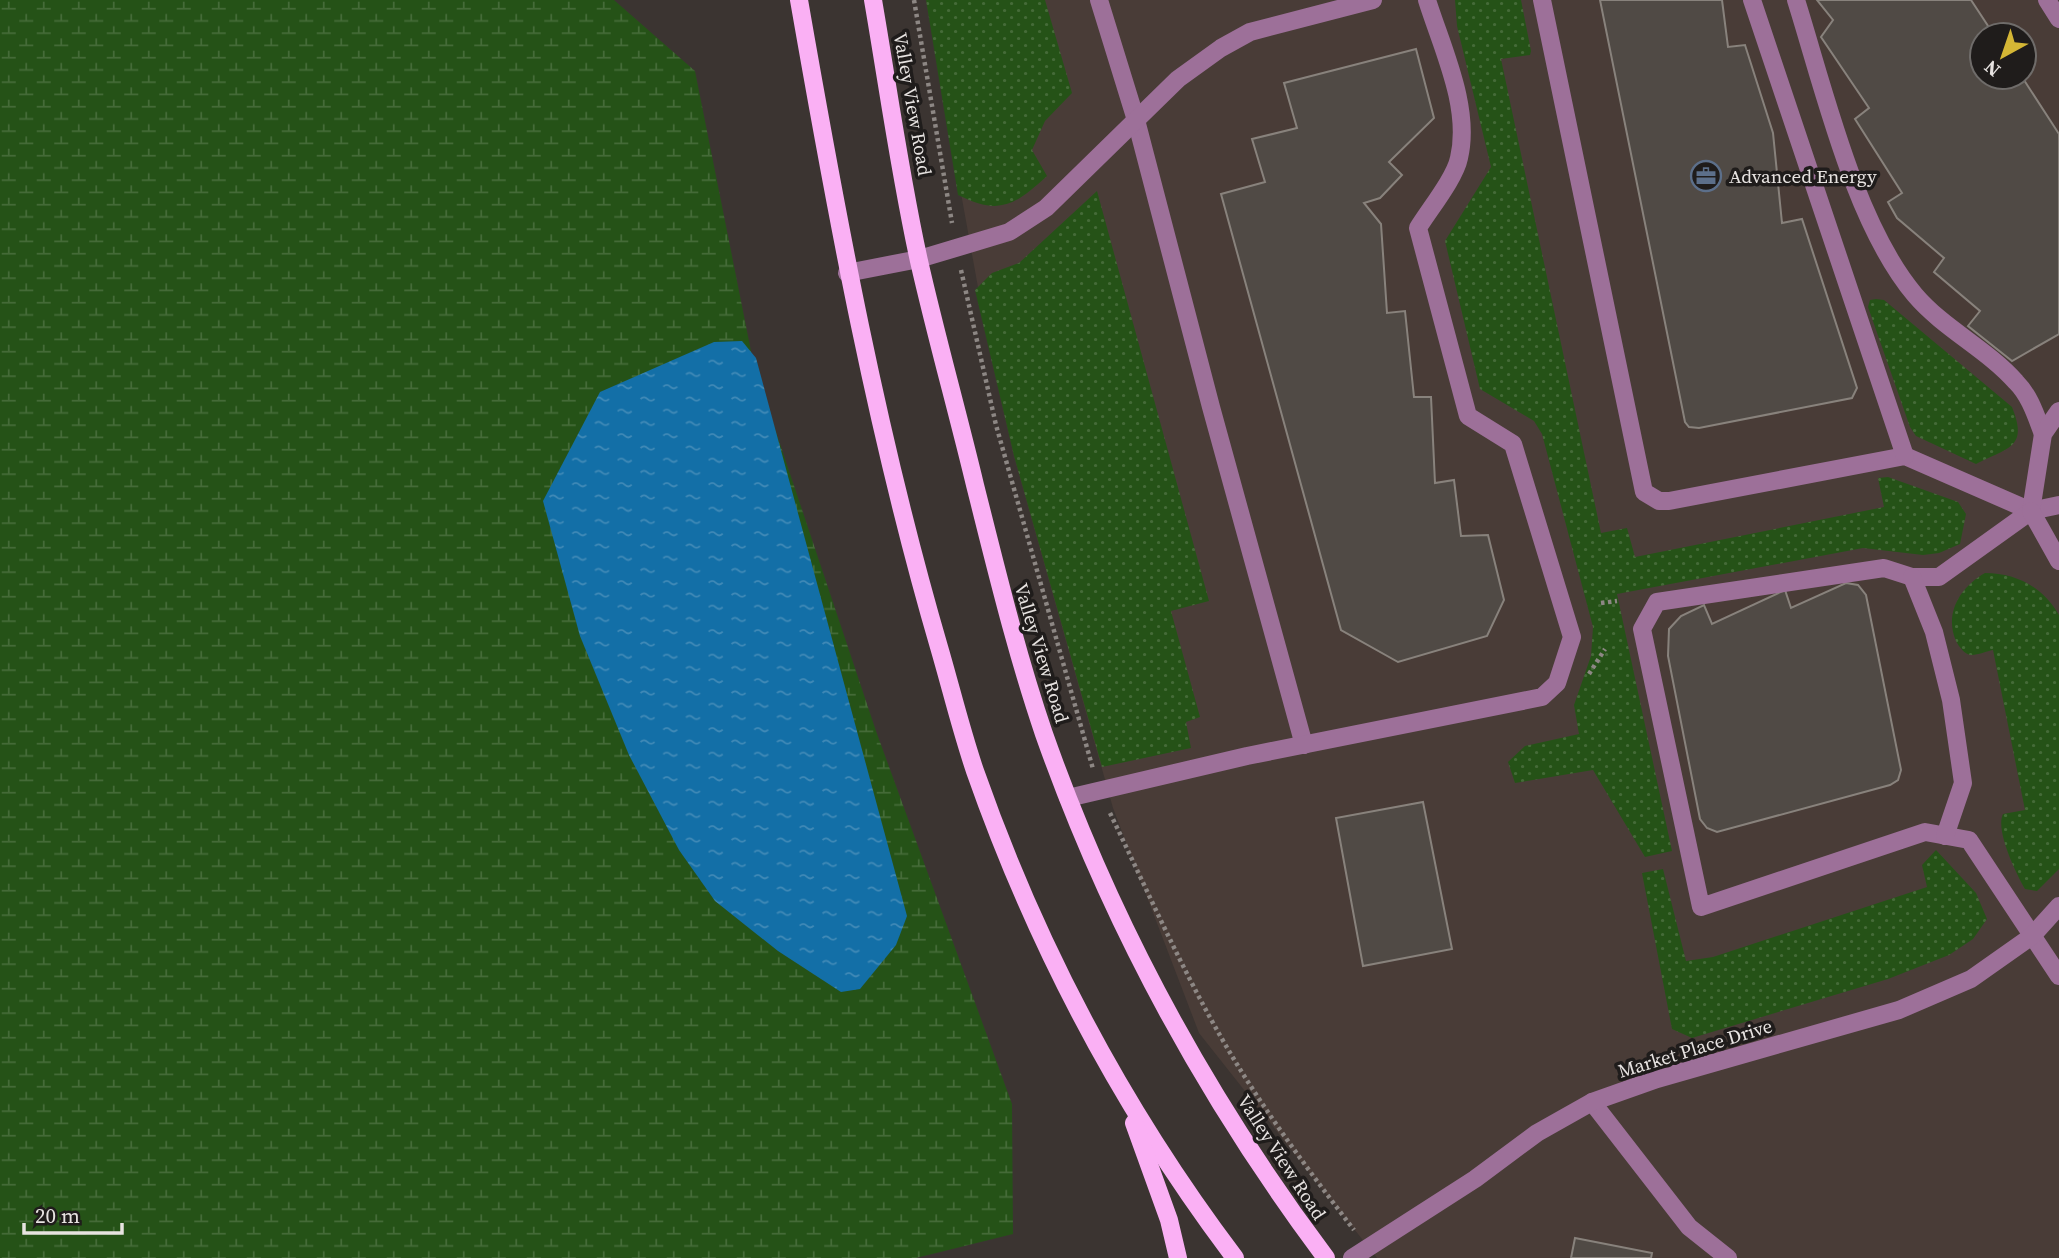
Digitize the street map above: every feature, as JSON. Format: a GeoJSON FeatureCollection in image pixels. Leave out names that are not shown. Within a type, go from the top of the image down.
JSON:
{"type":"FeatureCollection","features":[{"type":"Feature","properties":{"kind":"main road"},"geometry":{"type":"LineString","coordinates":[[799,0],[847,273],[903,524],[975,771],[1040,931],[1122,1090],[1165,1158],[1235,1258]]}},
{"type":"Feature","properties":{"kind":"main road","name":"Valley View Road"},"geometry":{"type":"LineString","coordinates":[[873,0],[919,259],[1011,630],[1068,798],[1135,950],[1194,1058],[1279,1196],[1326,1258]]}},
{"type":"Feature","properties":{"kind":"main road"},"geometry":{"type":"LineString","coordinates":[[1122,1090],[1168,1220],[1178,1258]]}},
{"type":"Feature","properties":{"kind":"street"},"geometry":{"type":"LineString","coordinates":[[1098,0],[1136,120],[1304,745]]}},
{"type":"Feature","properties":{"kind":"street"},"geometry":{"type":"LineString","coordinates":[[847,273],[919,259],[1009,232],[1046,208],[1178,79],[1221,48],[1250,33],[1373,0]]}},
{"type":"Feature","properties":{"kind":"street"},"geometry":{"type":"LineString","coordinates":[[1068,798],[1304,745],[1542,697],[1557,683],[1572,637],[1513,444],[1468,416],[1418,228],[1459,161],[1462,131],[1457,97],[1427,0]]}},
{"type":"Feature","properties":{"kind":"street"},"geometry":{"type":"LineString","coordinates":[[1542,0],[1601,298],[1644,492],[1659,501],[1669,501],[1905,456],[2031,511],[2059,561]]}},
{"type":"Feature","properties":{"kind":"street"},"geometry":{"type":"LineString","coordinates":[[1752,0],[1905,456]]}},
{"type":"Feature","properties":{"kind":"street"},"geometry":{"type":"LineString","coordinates":[[1796,0],[1847,163],[1886,256],[1916,296],[1962,339],[2016,381],[2030,401],[2043,434]]}},
{"type":"Feature","properties":{"kind":"street"},"geometry":{"type":"LineString","coordinates":[[2046,0],[2059,19]]}},
{"type":"Feature","properties":{"kind":"street"},"geometry":{"type":"LineString","coordinates":[[2031,511],[2043,434],[2059,411]]}},
{"type":"Feature","properties":{"kind":"street"},"geometry":{"type":"LineString","coordinates":[[2059,505],[2031,511],[1939,577],[1912,577],[1884,568],[1657,603],[1642,629],[1701,907],[1925,832],[1969,840],[2059,976]]}},
{"type":"Feature","properties":{"kind":"street"},"geometry":{"type":"LineString","coordinates":[[1912,577],[1940,654],[1951,700],[1962,783],[1945,836]]}},
{"type":"Feature","properties":{"kind":"street","name":"Market Place Drive"},"geometry":{"type":"LineString","coordinates":[[1352,1258],[1537,1133],[1592,1102],[1657,1079],[1899,1010],[1971,979],[2032,936],[2059,906]]}},
{"type":"Feature","properties":{"kind":"street"},"geometry":{"type":"LineString","coordinates":[[1592,1102],[1689,1227],[1728,1258]]}},
{"type":"Feature","properties":{"kind":"path"},"geometry":{"type":"LineString","coordinates":[[914,0],[956,247],[996,425],[1100,792],[1179,958],[1242,1072],[1297,1156],[1369,1249]]}},
{"type":"Feature","properties":{"kind":"path"},"geometry":{"type":"LineString","coordinates":[[1601,603],[1617,601]]}},
{"type":"Feature","properties":{"kind":"shaded area"},"geometry":{"type":"Polygon","coordinates":[[[926,0],[2059,0],[2059,1258],[1377,1258],[1199,1033],[1113,808],[1014,456],[989,348],[926,0]]]}},
{"type":"Feature","properties":{"kind":"green space"},"geometry":{"type":"Polygon","coordinates":[[[0,0],[614,0],[695,71],[754,366],[876,731],[1012,1104],[1013,1234],[916,1258],[0,1258],[0,0]]]}},
{"type":"Feature","properties":{"kind":"green space"},"geometry":{"type":"Polygon","coordinates":[[[926,0],[1045,0],[1072,93],[1045,121],[1032,150],[1047,176],[1016,200],[996,206],[958,195],[926,0]]]}},
{"type":"Feature","properties":{"kind":"green space"},"geometry":{"type":"Polygon","coordinates":[[[1455,0],[1521,0],[1530,55],[1501,59],[1601,533],[1627,528],[1635,557],[1884,507],[1878,478],[1888,477],[1958,502],[1966,514],[1960,544],[1939,553],[1923,555],[1863,548],[1617,594],[1672,851],[1645,857],[1593,770],[1515,783],[1508,762],[1525,746],[1579,734],[1574,705],[1591,656],[1593,627],[1542,434],[1534,421],[1480,389],[1445,241],[1491,167],[1457,26],[1455,0]]]}},
{"type":"Feature","properties":{"kind":"green space"},"geometry":{"type":"Polygon","coordinates":[[[1097,191],[1209,601],[1171,611],[1200,717],[1186,722],[1191,748],[1102,767],[1014,456],[975,290],[992,273],[1019,263],[1097,191]]]}},
{"type":"Feature","properties":{"kind":"green space"},"geometry":{"type":"Polygon","coordinates":[[[1870,300],[1884,300],[2012,407],[2018,430],[2013,444],[1976,464],[1916,436],[1910,427],[1868,307],[1870,300]]]}},
{"type":"Feature","properties":{"kind":"green space"},"geometry":{"type":"Polygon","coordinates":[[[1985,573],[2018,579],[2037,589],[2059,615],[2059,869],[2037,891],[2025,889],[2004,841],[2001,821],[2003,814],[2025,810],[1993,650],[1969,655],[1957,643],[1953,631],[1953,611],[1957,602],[1968,586],[1985,573]]]}},
{"type":"Feature","properties":{"kind":"green space"},"geometry":{"type":"Polygon","coordinates":[[[1936,850],[1976,893],[1987,919],[1973,939],[1949,955],[1888,979],[1692,1038],[1672,1029],[1642,873],[1663,869],[1686,961],[1713,957],[1927,887],[1922,865],[1936,850]]]}},
{"type":"Feature","properties":{"kind":"water"},"geometry":{"type":"Polygon","coordinates":[[[742,341],[756,358],[907,916],[896,945],[860,989],[841,992],[778,951],[715,901],[679,850],[629,755],[580,636],[543,501],[600,392],[714,342],[742,341]]]}},
{"type":"Feature","properties":{"kind":"building","name":"Advanced Energy"},"geometry":{"type":"Polygon","coordinates":[[[1600,0],[1722,0],[1728,47],[1745,45],[1773,133],[1782,223],[1802,219],[1857,388],[1852,398],[1699,428],[1689,427],[1685,422],[1600,0]]]}},
{"type":"Feature","properties":{"kind":"building"},"geometry":{"type":"Polygon","coordinates":[[[1817,0],[1971,0],[1985,21],[1968,21],[1968,91],[2031,91],[2059,134],[2059,334],[2012,361],[1968,326],[1980,311],[1934,272],[1944,258],[1897,218],[1888,202],[1902,193],[1855,119],[1869,108],[1821,37],[1833,20],[1817,0]]]}},
{"type":"Feature","properties":{"kind":"building"},"geometry":{"type":"Polygon","coordinates":[[[1416,49],[1434,118],[1389,162],[1402,175],[1380,198],[1364,203],[1381,224],[1387,313],[1405,311],[1414,397],[1431,397],[1435,483],[1454,480],[1461,536],[1488,535],[1504,600],[1487,636],[1398,662],[1341,630],[1221,194],[1265,182],[1252,139],[1297,128],[1284,83],[1416,49]]]}},
{"type":"Feature","properties":{"kind":"building"},"geometry":{"type":"Polygon","coordinates":[[[1846,583],[1858,585],[1866,595],[1901,770],[1898,780],[1890,785],[1717,832],[1707,828],[1700,819],[1668,656],[1669,629],[1681,616],[1704,605],[1712,624],[1785,590],[1791,608],[1846,583]]]}},
{"type":"Feature","properties":{"kind":"building"},"geometry":{"type":"Polygon","coordinates":[[[1423,802],[1452,949],[1363,966],[1336,818],[1423,802]]]}},
{"type":"Feature","properties":{"kind":"building"},"geometry":{"type":"Polygon","coordinates":[[[1575,1238],[1652,1253],[1651,1258],[1571,1258],[1575,1238]]]}},
{"type":"Feature","properties":{"kind":"place","name":"Advanced Energy"},"geometry":{"type":"Point","coordinates":[1706,176]}}]}
